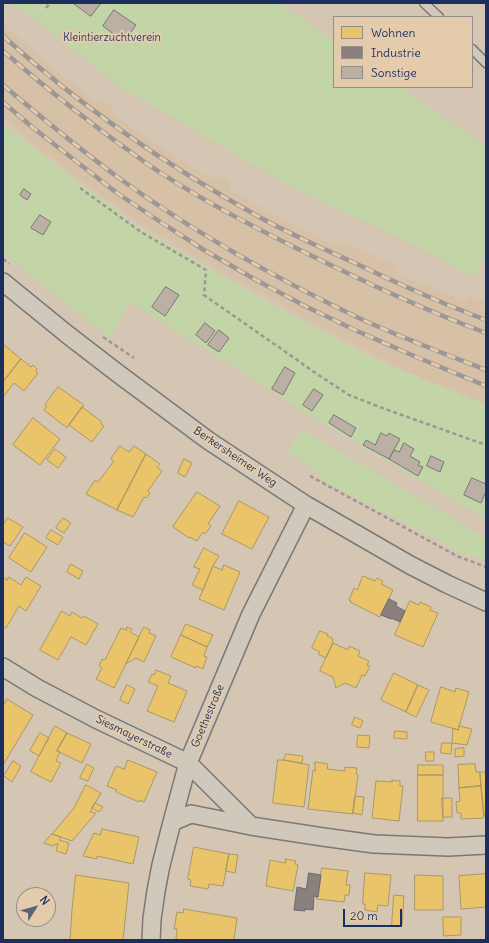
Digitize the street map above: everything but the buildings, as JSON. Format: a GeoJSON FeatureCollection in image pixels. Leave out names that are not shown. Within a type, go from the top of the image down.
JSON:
{"type":"FeatureCollection","features":[{"type":"Feature","properties":{"kind":"street","name":"Berkersheimer Weg"},"geometry":{"type":"LineString","coordinates":[[3,282],[144,394],[209,441],[306,505],[410,565],[486,602]]}},
{"type":"Feature","properties":{"kind":"street","name":"Goethestraße"},"geometry":{"type":"LineString","coordinates":[[151,940],[156,891],[172,822],[188,763],[251,614],[306,505]]}},
{"type":"Feature","properties":{"kind":"street","name":"Siesmayerstraße"},"geometry":{"type":"LineString","coordinates":[[3,667],[37,688],[96,719],[188,763],[251,826]]}},
{"type":"Feature","properties":{"kind":"street"},"geometry":{"type":"LineString","coordinates":[[172,822],[191,814],[251,826],[374,844],[448,847],[486,845]]}},
{"type":"Feature","properties":{"kind":"lane"},"geometry":{"type":"LineString","coordinates":[[424,3],[438,16]]}},
{"type":"Feature","properties":{"kind":"lane"},"geometry":{"type":"LineString","coordinates":[[473,50],[486,63]]}},
{"type":"Feature","properties":{"kind":"path"},"geometry":{"type":"LineString","coordinates":[[46,8],[50,3]]}},
{"type":"Feature","properties":{"kind":"path"},"geometry":{"type":"LineString","coordinates":[[80,188],[141,232],[206,270],[204,295],[349,395],[486,445]]}},
{"type":"Feature","properties":{"kind":"path"},"geometry":{"type":"LineString","coordinates":[[310,476],[456,556],[486,567]]}},
{"type":"Feature","properties":{"kind":"shaded area"},"geometry":{"type":"Polygon","coordinates":[[[3,24],[46,62],[93,100],[101,99],[113,107],[111,113],[211,179],[218,176],[230,183],[230,190],[286,221],[335,245],[342,241],[397,266],[398,273],[464,301],[470,296],[486,302],[486,404],[400,369],[233,278],[144,226],[68,171],[3,118],[3,24]]]}},
{"type":"Feature","properties":{"kind":"green space","name":"Kleintierzuchtverein"},"geometry":{"type":"Polygon","coordinates":[[[13,3],[279,3],[333,40],[333,88],[401,88],[486,147],[486,255],[472,277],[415,245],[295,189],[119,86],[13,3]]]}},
{"type":"Feature","properties":{"kind":"green space"},"geometry":{"type":"Polygon","coordinates":[[[3,124],[141,229],[285,312],[372,358],[486,405],[486,519],[309,415],[130,303],[110,338],[3,253],[3,124]]]}},
{"type":"Feature","properties":{"kind":"green space"},"geometry":{"type":"Polygon","coordinates":[[[301,429],[486,538],[486,561],[458,551],[324,481],[317,473],[288,452],[301,429]]]}},
{"type":"Feature","properties":{"kind":"railway"},"geometry":{"type":"LineString","coordinates":[[3,36],[63,87],[95,111],[160,157],[227,198],[309,242],[422,294],[486,320]]}},
{"type":"Feature","properties":{"kind":"railway"},"geometry":{"type":"LineString","coordinates":[[3,51],[91,123],[146,163],[201,198],[298,249],[391,294],[486,333]]}},
{"type":"Feature","properties":{"kind":"railway"},"geometry":{"type":"LineString","coordinates":[[3,85],[62,134],[123,181],[180,220],[240,256],[363,320],[409,340],[486,370]]}},
{"type":"Feature","properties":{"kind":"railway"},"geometry":{"type":"LineString","coordinates":[[3,102],[32,127],[117,193],[204,250],[305,306],[357,331],[486,386]]}}]}
